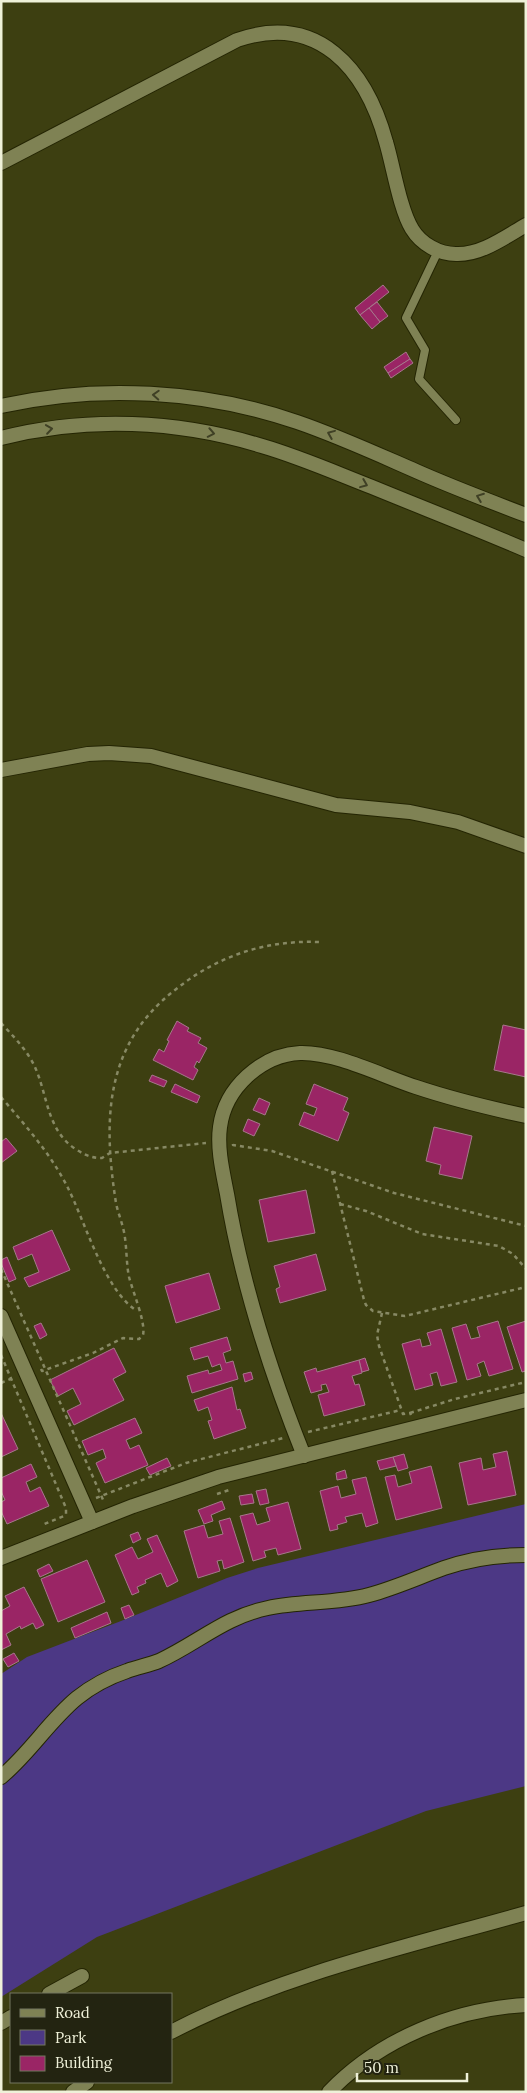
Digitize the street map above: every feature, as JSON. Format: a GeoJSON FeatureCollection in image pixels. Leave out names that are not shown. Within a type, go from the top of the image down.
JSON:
{"type":"FeatureCollection","features":[{"type":"Feature","properties":{"kind":"street"},"geometry":{"type":"LineString","coordinates":[[1,163],[237,40],[264,32],[291,33],[317,41],[329,48],[340,56],[357,76],[379,119],[408,222],[417,236],[438,251],[457,254],[476,251],[526,225]]}},
{"type":"Feature","properties":{"kind":"street"},"geometry":{"type":"LineString","coordinates":[[1,406],[50,397],[99,394],[165,395],[231,404],[327,432],[418,472],[526,514]]}},
{"type":"Feature","properties":{"kind":"street"},"geometry":{"type":"LineString","coordinates":[[1,438],[39,430],[98,424],[154,425],[210,432],[237,438],[290,455],[526,550]]}},
{"type":"Feature","properties":{"kind":"street"},"geometry":{"type":"LineString","coordinates":[[1,770],[88,754],[116,753],[151,756],[336,805],[410,812],[458,822],[526,846]]}},
{"type":"Feature","properties":{"kind":"street"},"geometry":{"type":"LineString","coordinates":[[304,1456],[261,1338],[244,1277],[231,1216],[219,1142],[223,1112],[238,1085],[249,1074],[264,1064],[281,1057],[299,1053],[317,1054],[335,1058],[461,1101],[526,1116]]}},
{"type":"Feature","properties":{"kind":"street"},"geometry":{"type":"LineString","coordinates":[[1,1316],[92,1522]]}},
{"type":"Feature","properties":{"kind":"street"},"geometry":{"type":"LineString","coordinates":[[1,1558],[110,1515],[218,1477],[526,1400]]}},
{"type":"Feature","properties":{"kind":"street"},"geometry":{"type":"LineString","coordinates":[[1,1777],[16,1765],[62,1712],[93,1687],[110,1678],[161,1660],[234,1618],[269,1608],[331,1602],[367,1596],[443,1568],[465,1562],[488,1557],[526,1555]]}},
{"type":"Feature","properties":{"kind":"street"},"geometry":{"type":"LineString","coordinates":[[172,2032],[234,2002],[297,1978],[526,1913]]}},
{"type":"Feature","properties":{"kind":"street"},"geometry":{"type":"LineString","coordinates":[[51,1993],[82,1976]]}},
{"type":"Feature","properties":{"kind":"street"},"geometry":{"type":"LineString","coordinates":[[329,2092],[374,2056],[417,2031],[465,2014],[526,2005]]}},
{"type":"Feature","properties":{"kind":"street"},"geometry":{"type":"LineString","coordinates":[[73,2092],[86,2083]]}},
{"type":"Feature","properties":{"kind":"lane"},"geometry":{"type":"LineString","coordinates":[[438,251],[406,318],[425,350],[419,379],[456,420]]}},
{"type":"Feature","properties":{"kind":"path"},"geometry":{"type":"LineString","coordinates":[[1,1383],[40,1366],[42,1371],[46,1370],[93,1353],[123,1338],[139,1339],[143,1335],[144,1329],[129,1277],[125,1238],[117,1204],[110,1153],[109,1119],[114,1083],[126,1049],[135,1033],[153,1010],[189,979],[220,961],[268,945],[319,942]]}},
{"type":"Feature","properties":{"kind":"path"},"geometry":{"type":"LineString","coordinates":[[1,1023],[23,1047],[35,1066],[53,1122],[63,1138],[71,1146],[90,1157],[102,1158],[110,1153],[233,1141],[233,1145],[272,1150],[383,1190],[459,1211],[508,1220],[526,1226]]}},
{"type":"Feature","properties":{"kind":"path"},"geometry":{"type":"LineString","coordinates":[[1,1097],[48,1154],[67,1186],[116,1291],[128,1305],[139,1312]]}},
{"type":"Feature","properties":{"kind":"path"},"geometry":{"type":"LineString","coordinates":[[332,1171],[364,1300],[366,1306],[372,1311],[405,1316],[526,1287]]}},
{"type":"Feature","properties":{"kind":"path"},"geometry":{"type":"LineString","coordinates":[[340,1204],[422,1234],[499,1246],[513,1254],[526,1270]]}},
{"type":"Feature","properties":{"kind":"path"},"geometry":{"type":"LineString","coordinates":[[1,1269],[110,1515]]}},
{"type":"Feature","properties":{"kind":"path"},"geometry":{"type":"LineString","coordinates":[[382,1313],[377,1340],[403,1414],[526,1382]]}},
{"type":"Feature","properties":{"kind":"path"},"geometry":{"type":"LineString","coordinates":[[1,1355],[66,1511],[64,1516],[35,1528]]}},
{"type":"Feature","properties":{"kind":"path"},"geometry":{"type":"LineString","coordinates":[[83,1502],[186,1463],[401,1410]]}},
{"type":"Feature","properties":{"kind":"path"},"geometry":{"type":"LineString","coordinates":[[410,1413],[414,1428]]}},
{"type":"Feature","properties":{"kind":"green space"},"geometry":{"type":"Polygon","coordinates":[[[526,1504],[526,1786],[426,1811],[97,1937],[1,1997],[1,1674],[27,1657],[227,1578],[258,1568],[526,1504]]]}},
{"type":"Feature","properties":{"kind":"building"},"geometry":{"type":"Polygon","coordinates":[[[383,285],[389,292],[360,315],[355,308],[383,285]]]}},
{"type":"Feature","properties":{"kind":"building"},"geometry":{"type":"Polygon","coordinates":[[[377,302],[388,316],[380,322],[369,308],[377,302]]]}},
{"type":"Feature","properties":{"kind":"building"},"geometry":{"type":"Polygon","coordinates":[[[369,308],[380,322],[372,329],[360,315],[369,308]]]}},
{"type":"Feature","properties":{"kind":"building"},"geometry":{"type":"Polygon","coordinates":[[[406,352],[410,359],[388,373],[384,367],[406,352]]]}},
{"type":"Feature","properties":{"kind":"building"},"geometry":{"type":"Polygon","coordinates":[[[410,359],[413,363],[391,378],[388,373],[410,359]]]}},
{"type":"Feature","properties":{"kind":"building"},"geometry":{"type":"Polygon","coordinates":[[[177,1021],[189,1028],[187,1031],[201,1038],[198,1043],[207,1048],[199,1063],[197,1061],[194,1067],[198,1070],[193,1080],[153,1060],[159,1049],[164,1052],[169,1041],[167,1040],[177,1021]]]}},
{"type":"Feature","properties":{"kind":"building"},"geometry":{"type":"Polygon","coordinates":[[[503,1025],[526,1030],[526,1077],[494,1070],[503,1025]]]}},
{"type":"Feature","properties":{"kind":"building"},"geometry":{"type":"Polygon","coordinates":[[[152,1075],[167,1081],[164,1087],[149,1081],[152,1075]]]}},
{"type":"Feature","properties":{"kind":"building"},"geometry":{"type":"Polygon","coordinates":[[[175,1084],[200,1096],[197,1103],[171,1092],[175,1084]]]}},
{"type":"Feature","properties":{"kind":"building"},"geometry":{"type":"Polygon","coordinates":[[[314,1084],[348,1098],[343,1110],[349,1113],[338,1141],[299,1125],[304,1112],[314,1116],[317,1108],[306,1104],[314,1084]]]}},
{"type":"Feature","properties":{"kind":"building"},"geometry":{"type":"Polygon","coordinates":[[[259,1098],[270,1103],[265,1115],[253,1110],[259,1098]]]}},
{"type":"Feature","properties":{"kind":"building"},"geometry":{"type":"Polygon","coordinates":[[[248,1119],[260,1124],[254,1136],[243,1131],[248,1119]]]}},
{"type":"Feature","properties":{"kind":"building"},"geometry":{"type":"Polygon","coordinates":[[[434,1127],[472,1136],[462,1179],[439,1174],[441,1165],[426,1161],[434,1127]]]}},
{"type":"Feature","properties":{"kind":"building"},"geometry":{"type":"Polygon","coordinates":[[[6,1138],[17,1151],[1,1163],[1,1142],[6,1138]]]}},
{"type":"Feature","properties":{"kind":"building"},"geometry":{"type":"Polygon","coordinates":[[[306,1190],[315,1233],[268,1242],[259,1200],[306,1190]]]}},
{"type":"Feature","properties":{"kind":"building"},"geometry":{"type":"Polygon","coordinates":[[[52,1230],[70,1270],[29,1287],[24,1278],[39,1272],[32,1254],[18,1260],[13,1247],[52,1230]]]}},
{"type":"Feature","properties":{"kind":"building"},"geometry":{"type":"Polygon","coordinates":[[[316,1254],[326,1290],[280,1303],[276,1289],[280,1287],[274,1266],[316,1254]]]}},
{"type":"Feature","properties":{"kind":"building"},"geometry":{"type":"Polygon","coordinates":[[[7,1257],[16,1279],[9,1282],[1,1263],[1,1260],[7,1257]]]}},
{"type":"Feature","properties":{"kind":"building"},"geometry":{"type":"Polygon","coordinates":[[[209,1273],[220,1309],[176,1323],[165,1286],[209,1273]]]}},
{"type":"Feature","properties":{"kind":"building"},"geometry":{"type":"Polygon","coordinates":[[[498,1321],[513,1369],[489,1376],[484,1361],[477,1364],[481,1376],[467,1380],[452,1328],[466,1324],[471,1339],[480,1337],[477,1327],[498,1321]]]}},
{"type":"Feature","properties":{"kind":"building"},"geometry":{"type":"Polygon","coordinates":[[[526,1321],[526,1371],[522,1372],[507,1327],[526,1321]]]}},
{"type":"Feature","properties":{"kind":"building"},"geometry":{"type":"Polygon","coordinates":[[[41,1323],[47,1335],[40,1339],[34,1326],[41,1323]]]}},
{"type":"Feature","properties":{"kind":"building"},"geometry":{"type":"Polygon","coordinates":[[[441,1329],[457,1382],[441,1386],[437,1372],[430,1374],[433,1385],[415,1390],[402,1344],[420,1339],[422,1347],[431,1345],[427,1333],[441,1329]]]}},
{"type":"Feature","properties":{"kind":"building"},"geometry":{"type":"Polygon","coordinates":[[[227,1337],[231,1350],[223,1353],[226,1363],[233,1361],[238,1379],[192,1393],[187,1376],[208,1370],[209,1374],[222,1370],[220,1364],[212,1367],[208,1356],[194,1360],[190,1348],[227,1337]]]}},
{"type":"Feature","properties":{"kind":"building"},"geometry":{"type":"Polygon","coordinates":[[[114,1348],[126,1372],[113,1379],[124,1400],[74,1425],[67,1411],[81,1404],[73,1388],[58,1396],[50,1380],[114,1348]]]}},
{"type":"Feature","properties":{"kind":"building"},"geometry":{"type":"Polygon","coordinates":[[[365,1358],[369,1370],[362,1372],[359,1360],[365,1358]]]}},
{"type":"Feature","properties":{"kind":"building"},"geometry":{"type":"Polygon","coordinates":[[[359,1360],[362,1373],[352,1376],[355,1385],[359,1384],[365,1405],[324,1416],[318,1395],[329,1392],[326,1384],[321,1385],[322,1390],[311,1393],[304,1372],[316,1368],[317,1372],[359,1360]]]}},
{"type":"Feature","properties":{"kind":"building"},"geometry":{"type":"Polygon","coordinates":[[[251,1372],[253,1379],[245,1382],[243,1374],[251,1372]]]}},
{"type":"Feature","properties":{"kind":"building"},"geometry":{"type":"Polygon","coordinates":[[[232,1387],[237,1410],[240,1409],[246,1428],[214,1439],[208,1421],[212,1420],[208,1407],[198,1411],[194,1400],[232,1387]]]}},
{"type":"Feature","properties":{"kind":"building"},"geometry":{"type":"Polygon","coordinates":[[[1,1413],[18,1449],[1,1457],[1,1413]]]}},
{"type":"Feature","properties":{"kind":"building"},"geometry":{"type":"Polygon","coordinates":[[[135,1418],[142,1433],[126,1440],[130,1449],[139,1445],[148,1465],[105,1483],[96,1463],[106,1458],[103,1449],[88,1455],[82,1441],[135,1418]]]}},
{"type":"Feature","properties":{"kind":"building"},"geometry":{"type":"Polygon","coordinates":[[[507,1451],[516,1495],[468,1505],[459,1463],[481,1458],[483,1470],[496,1467],[493,1454],[507,1451]]]}},
{"type":"Feature","properties":{"kind":"building"},"geometry":{"type":"Polygon","coordinates":[[[404,1454],[408,1468],[398,1471],[393,1457],[404,1454]]]}},
{"type":"Feature","properties":{"kind":"building"},"geometry":{"type":"Polygon","coordinates":[[[393,1457],[396,1466],[380,1470],[377,1461],[393,1457]]]}},
{"type":"Feature","properties":{"kind":"building"},"geometry":{"type":"Polygon","coordinates":[[[167,1458],[171,1466],[150,1475],[146,1468],[167,1458]]]}},
{"type":"Feature","properties":{"kind":"building"},"geometry":{"type":"Polygon","coordinates":[[[31,1464],[37,1477],[26,1482],[30,1492],[40,1487],[49,1506],[7,1524],[1,1511],[1,1502],[5,1500],[1,1491],[1,1478],[31,1464]]]}},
{"type":"Feature","properties":{"kind":"building"},"geometry":{"type":"Polygon","coordinates":[[[431,1466],[442,1508],[396,1520],[385,1477],[395,1475],[398,1487],[412,1483],[409,1472],[431,1466]]]}},
{"type":"Feature","properties":{"kind":"building"},"geometry":{"type":"Polygon","coordinates":[[[345,1470],[347,1478],[337,1480],[336,1473],[345,1470]]]}},
{"type":"Feature","properties":{"kind":"building"},"geometry":{"type":"Polygon","coordinates":[[[366,1477],[378,1523],[366,1527],[362,1513],[345,1517],[347,1522],[337,1525],[338,1529],[330,1531],[320,1491],[338,1486],[341,1498],[356,1494],[352,1480],[366,1477]]]}},
{"type":"Feature","properties":{"kind":"building"},"geometry":{"type":"Polygon","coordinates":[[[266,1489],[269,1503],[260,1505],[256,1491],[266,1489]]]}},
{"type":"Feature","properties":{"kind":"building"},"geometry":{"type":"Polygon","coordinates":[[[252,1494],[254,1503],[241,1505],[239,1496],[252,1494]]]}},
{"type":"Feature","properties":{"kind":"building"},"geometry":{"type":"Polygon","coordinates":[[[222,1501],[225,1509],[211,1515],[213,1521],[204,1524],[198,1510],[222,1501]]]}},
{"type":"Feature","properties":{"kind":"building"},"geometry":{"type":"Polygon","coordinates":[[[288,1502],[301,1549],[278,1555],[276,1548],[264,1551],[266,1557],[253,1561],[240,1516],[253,1513],[257,1525],[270,1521],[266,1508],[288,1502]]]}},
{"type":"Feature","properties":{"kind":"building"},"geometry":{"type":"Polygon","coordinates":[[[230,1518],[244,1562],[224,1569],[222,1560],[217,1561],[220,1571],[198,1578],[184,1531],[204,1525],[208,1538],[223,1534],[219,1521],[230,1518]]]}},
{"type":"Feature","properties":{"kind":"building"},"geometry":{"type":"Polygon","coordinates":[[[138,1532],[141,1539],[133,1543],[130,1535],[138,1532]]]}},
{"type":"Feature","properties":{"kind":"building"},"geometry":{"type":"Polygon","coordinates":[[[157,1535],[178,1581],[167,1587],[161,1573],[145,1580],[146,1583],[137,1587],[139,1592],[132,1595],[115,1555],[132,1547],[138,1559],[153,1552],[147,1539],[157,1535]]]}},
{"type":"Feature","properties":{"kind":"building"},"geometry":{"type":"Polygon","coordinates":[[[87,1560],[105,1602],[58,1622],[41,1579],[87,1560]]]}},
{"type":"Feature","properties":{"kind":"building"},"geometry":{"type":"Polygon","coordinates":[[[49,1564],[53,1571],[40,1577],[37,1570],[49,1564]]]}},
{"type":"Feature","properties":{"kind":"building"},"geometry":{"type":"Polygon","coordinates":[[[24,1587],[44,1625],[36,1629],[33,1623],[21,1629],[20,1626],[6,1634],[11,1645],[1,1650],[1,1611],[10,1606],[5,1596],[24,1587]]]}},
{"type":"Feature","properties":{"kind":"building"},"geometry":{"type":"Polygon","coordinates":[[[129,1605],[134,1615],[125,1619],[121,1608],[129,1605]]]}},
{"type":"Feature","properties":{"kind":"building"},"geometry":{"type":"Polygon","coordinates":[[[107,1612],[111,1623],[75,1638],[71,1628],[107,1612]]]}},
{"type":"Feature","properties":{"kind":"building"},"geometry":{"type":"Polygon","coordinates":[[[14,1653],[19,1661],[8,1667],[3,1659],[14,1653]]]}}]}
